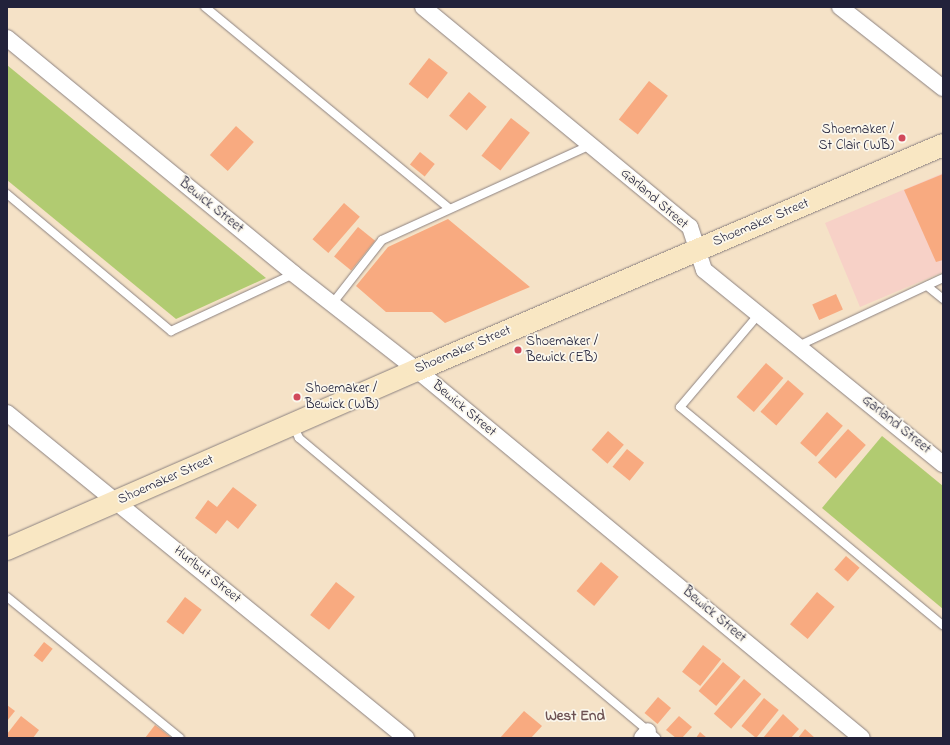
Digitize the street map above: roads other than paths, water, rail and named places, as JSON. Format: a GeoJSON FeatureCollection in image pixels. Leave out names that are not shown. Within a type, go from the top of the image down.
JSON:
{"type":"FeatureCollection","features":[{"type":"Feature","properties":{"kind":"street","name":"Garland Street"},"geometry":{"type":"LineString","coordinates":[[423,7],[690,227],[704,270],[943,464]]}},
{"type":"Feature","properties":{"kind":"street"},"geometry":{"type":"LineString","coordinates":[[840,7],[943,88]]}},
{"type":"Feature","properties":{"kind":"street","name":"Bewick Street"},"geometry":{"type":"LineString","coordinates":[[7,38],[294,274],[417,370],[862,738]]}},
{"type":"Feature","properties":{"kind":"street","name":"Shoemaker Street"},"geometry":{"type":"LineString","coordinates":[[7,549],[417,370],[943,144]]}},
{"type":"Feature","properties":{"kind":"street","name":"Hurlbut Street"},"geometry":{"type":"LineString","coordinates":[[7,413],[406,738]]}},
{"type":"Feature","properties":{"kind":"lane"},"geometry":{"type":"LineString","coordinates":[[205,7],[449,208]]}},
{"type":"Feature","properties":{"kind":"lane"},"geometry":{"type":"LineString","coordinates":[[332,304],[382,240],[449,208],[590,145]]}},
{"type":"Feature","properties":{"kind":"lane"},"geometry":{"type":"LineString","coordinates":[[7,194],[171,331],[294,274]]}},
{"type":"Feature","properties":{"kind":"lane"},"geometry":{"type":"LineString","coordinates":[[798,346],[943,278]]}},
{"type":"Feature","properties":{"kind":"lane"},"geometry":{"type":"LineString","coordinates":[[927,286],[943,299]]}},
{"type":"Feature","properties":{"kind":"lane"},"geometry":{"type":"LineString","coordinates":[[759,314],[680,407],[943,625]]}},
{"type":"Feature","properties":{"kind":"lane"},"geometry":{"type":"LineString","coordinates":[[293,424],[299,438],[649,736]]}},
{"type":"Feature","properties":{"kind":"lane"},"geometry":{"type":"LineString","coordinates":[[7,597],[180,738]]}},
{"type":"Feature","properties":{"kind":"place","name":"Shoemaker / St Clair (WB)"},"geometry":{"type":"Point","coordinates":[902,138]}},
{"type":"Feature","properties":{"kind":"place","name":"Shoemaker / Bewick (EB)"},"geometry":{"type":"Point","coordinates":[518,350]}},
{"type":"Feature","properties":{"kind":"place","name":"Shoemaker / Bewick (WB)"},"geometry":{"type":"Point","coordinates":[297,397]}},
{"type":"Feature","properties":{"kind":"district","name":"West End"},"geometry":{"type":"Point","coordinates":[575,717]}}]}
